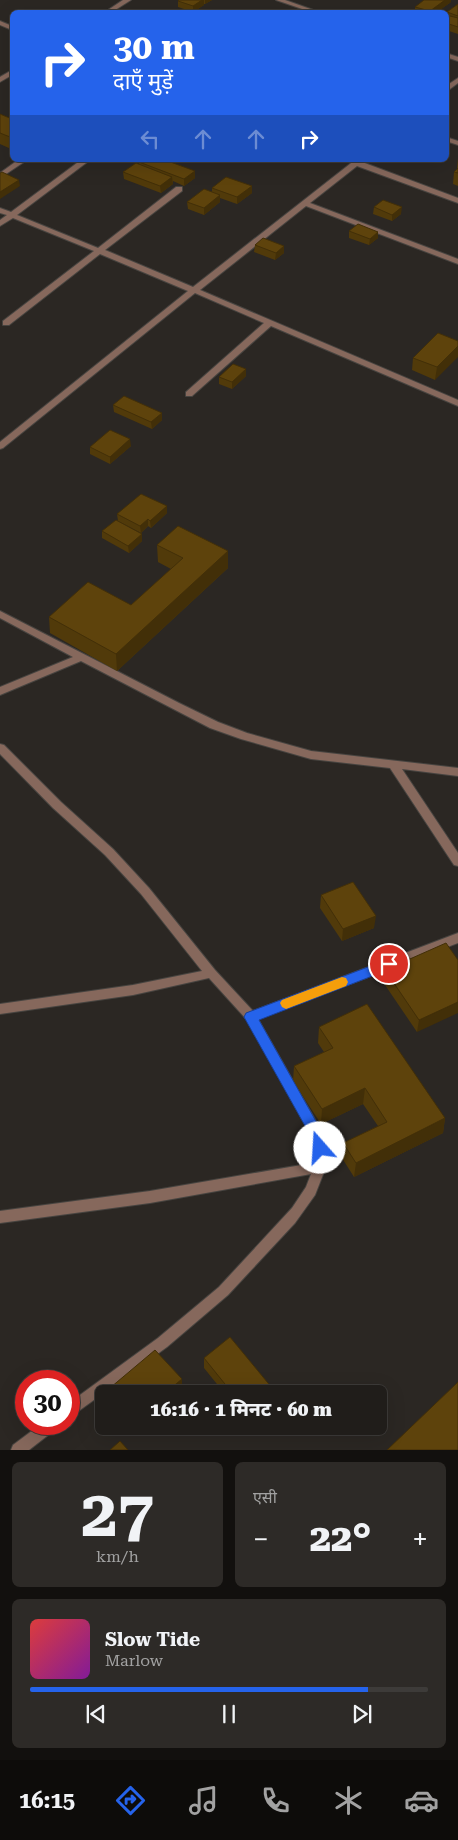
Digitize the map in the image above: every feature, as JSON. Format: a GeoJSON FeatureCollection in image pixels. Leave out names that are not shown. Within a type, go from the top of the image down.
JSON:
{"type":"FeatureCollection","features":[{"type":"Feature","properties":{"kind":"street"},"geometry":{"type":"LineString","coordinates":[[111,10],[128,0]]}},
{"type":"Feature","properties":{"kind":"street"},"geometry":{"type":"LineString","coordinates":[[279,0],[310,10]]}},
{"type":"Feature","properties":{"kind":"street"},"geometry":{"type":"LineString","coordinates":[[0,176],[20,162]]}},
{"type":"Feature","properties":{"kind":"street"},"geometry":{"type":"LineString","coordinates":[[0,224],[83,162]]}},
{"type":"Feature","properties":{"kind":"street"},"geometry":{"type":"LineString","coordinates":[[2,442],[304,203],[359,162],[458,201]]}},
{"type":"Feature","properties":{"kind":"street"},"geometry":{"type":"LineString","coordinates":[[6,323],[179,189]]}},
{"type":"Feature","properties":{"kind":"street"},"geometry":{"type":"LineString","coordinates":[[304,203],[458,262]]}},
{"type":"Feature","properties":{"kind":"street"},"geometry":{"type":"LineString","coordinates":[[0,210],[270,322],[458,403]]}},
{"type":"Feature","properties":{"kind":"street"},"geometry":{"type":"LineString","coordinates":[[189,394],[270,322]]}},
{"type":"Feature","properties":{"kind":"street"},"geometry":{"type":"LineString","coordinates":[[0,614],[175,706],[214,725],[245,736],[311,755],[458,772]]}},
{"type":"Feature","properties":{"kind":"street"},"geometry":{"type":"LineString","coordinates":[[0,691],[82,656]]}},
{"type":"Feature","properties":{"kind":"street"},"geometry":{"type":"LineString","coordinates":[[0,748],[57,805],[109,852],[145,891],[211,973],[251,1017],[316,1132],[320,1148],[320,1167],[314,1184],[298,1209],[260,1253],[217,1297],[177,1332],[80,1403]]}},
{"type":"Feature","properties":{"kind":"street"},"geometry":{"type":"LineString","coordinates":[[394,766],[458,862]]}},
{"type":"Feature","properties":{"kind":"street"},"geometry":{"type":"LineString","coordinates":[[251,1017],[458,938]]}},
{"type":"Feature","properties":{"kind":"street"},"geometry":{"type":"LineString","coordinates":[[0,1009],[192,979],[211,973]]}},
{"type":"Feature","properties":{"kind":"street"},"geometry":{"type":"LineString","coordinates":[[0,1217],[150,1196],[320,1167]]}},
{"type":"Feature","properties":{"kind":"street"},"geometry":{"type":"LineString","coordinates":[[18,1450],[37,1435]]}},
{"type":"Feature","properties":{"kind":"building"},"geometry":{"type":"Polygon","coordinates":[[[179,0],[202,0],[193,6],[179,0]]]}},
{"type":"Feature","properties":{"kind":"building"},"geometry":{"type":"Polygon","coordinates":[[[424,0],[445,0],[431,10],[415,7],[424,0]]]}},
{"type":"Feature","properties":{"kind":"building"},"geometry":{"type":"Polygon","coordinates":[[[458,4],[458,16],[449,13],[449,11],[458,4]]]}},
{"type":"Feature","properties":{"kind":"building"},"geometry":{"type":"Polygon","coordinates":[[[449,16],[458,18],[458,27],[449,24],[449,16]]]}},
{"type":"Feature","properties":{"kind":"building"},"geometry":{"type":"Polygon","coordinates":[[[0,114],[10,118],[10,137],[0,133],[0,114]]]}},
{"type":"Feature","properties":{"kind":"building"},"geometry":{"type":"Polygon","coordinates":[[[139,162],[170,162],[195,171],[184,179],[139,162]]]}},
{"type":"Feature","properties":{"kind":"building"},"geometry":{"type":"Polygon","coordinates":[[[136,163],[172,177],[160,186],[123,172],[136,163]]]}},
{"type":"Feature","properties":{"kind":"building"},"geometry":{"type":"Polygon","coordinates":[[[2,172],[19,180],[0,192],[0,173],[2,172]]]}},
{"type":"Feature","properties":{"kind":"building"},"geometry":{"type":"Polygon","coordinates":[[[226,177],[252,186],[237,197],[212,188],[226,177]]]}},
{"type":"Feature","properties":{"kind":"building"},"geometry":{"type":"Polygon","coordinates":[[[204,189],[220,195],[204,208],[187,202],[204,189]]]}},
{"type":"Feature","properties":{"kind":"building"},"geometry":{"type":"Polygon","coordinates":[[[383,200],[402,207],[392,215],[374,207],[383,200]]]}},
{"type":"Feature","properties":{"kind":"building"},"geometry":{"type":"Polygon","coordinates":[[[358,224],[378,232],[370,239],[349,231],[358,224]]]}},
{"type":"Feature","properties":{"kind":"building"},"geometry":{"type":"Polygon","coordinates":[[[263,238],[284,246],[276,253],[255,245],[263,238]]]}},
{"type":"Feature","properties":{"kind":"building"},"geometry":{"type":"Polygon","coordinates":[[[438,333],[458,341],[458,346],[437,367],[413,358],[438,333]]]}},
{"type":"Feature","properties":{"kind":"building"},"geometry":{"type":"Polygon","coordinates":[[[233,364],[246,369],[232,382],[219,377],[233,364]]]}},
{"type":"Feature","properties":{"kind":"building"},"geometry":{"type":"Polygon","coordinates":[[[124,396],[162,413],[151,422],[113,405],[124,396]]]}},
{"type":"Feature","properties":{"kind":"building"},"geometry":{"type":"Polygon","coordinates":[[[110,430],[130,439],[110,457],[90,447],[110,430]]]}},
{"type":"Feature","properties":{"kind":"building"},"geometry":{"type":"Polygon","coordinates":[[[141,494],[167,506],[150,521],[148,519],[140,526],[117,514],[141,494]]]}},
{"type":"Feature","properties":{"kind":"building"},"geometry":{"type":"Polygon","coordinates":[[[116,520],[142,534],[128,546],[102,531],[116,520]]]}},
{"type":"Feature","properties":{"kind":"building"},"geometry":{"type":"Polygon","coordinates":[[[178,526],[228,551],[116,654],[49,617],[88,582],[131,605],[183,558],[157,545],[178,526]]]}},
{"type":"Feature","properties":{"kind":"building"},"geometry":{"type":"Polygon","coordinates":[[[353,882],[376,916],[343,929],[321,895],[353,882]]]}},
{"type":"Feature","properties":{"kind":"building"},"geometry":{"type":"Polygon","coordinates":[[[446,943],[458,960],[458,1002],[419,1020],[385,970],[446,943]]]}},
{"type":"Feature","properties":{"kind":"building"},"geometry":{"type":"Polygon","coordinates":[[[367,1004],[445,1118],[356,1163],[343,1143],[387,1122],[365,1088],[322,1109],[294,1066],[333,1048],[319,1027],[367,1004]]]}},
{"type":"Feature","properties":{"kind":"building"},"geometry":{"type":"Polygon","coordinates":[[[230,1337],[270,1385],[226,1385],[204,1358],[230,1337]]]}},
{"type":"Feature","properties":{"kind":"building"},"geometry":{"type":"Polygon","coordinates":[[[155,1350],[182,1379],[175,1385],[113,1385],[155,1350]]]}},
{"type":"Feature","properties":{"kind":"building"},"geometry":{"type":"Polygon","coordinates":[[[458,1382],[458,1450],[387,1450],[458,1382]]]}},
{"type":"Feature","properties":{"kind":"building"},"geometry":{"type":"Polygon","coordinates":[[[120,1441],[128,1450],[110,1450],[120,1441]]]}},
{"type":"Feature","properties":{"kind":"slow traffic"},"geometry":{"type":"LineString","coordinates":[[286,1003],[342,982]]}},
{"type":"Feature","properties":{"kind":"route"},"geometry":{"type":"LineString","coordinates":[[320,1148],[316,1132],[251,1017],[389,964]]}}]}
